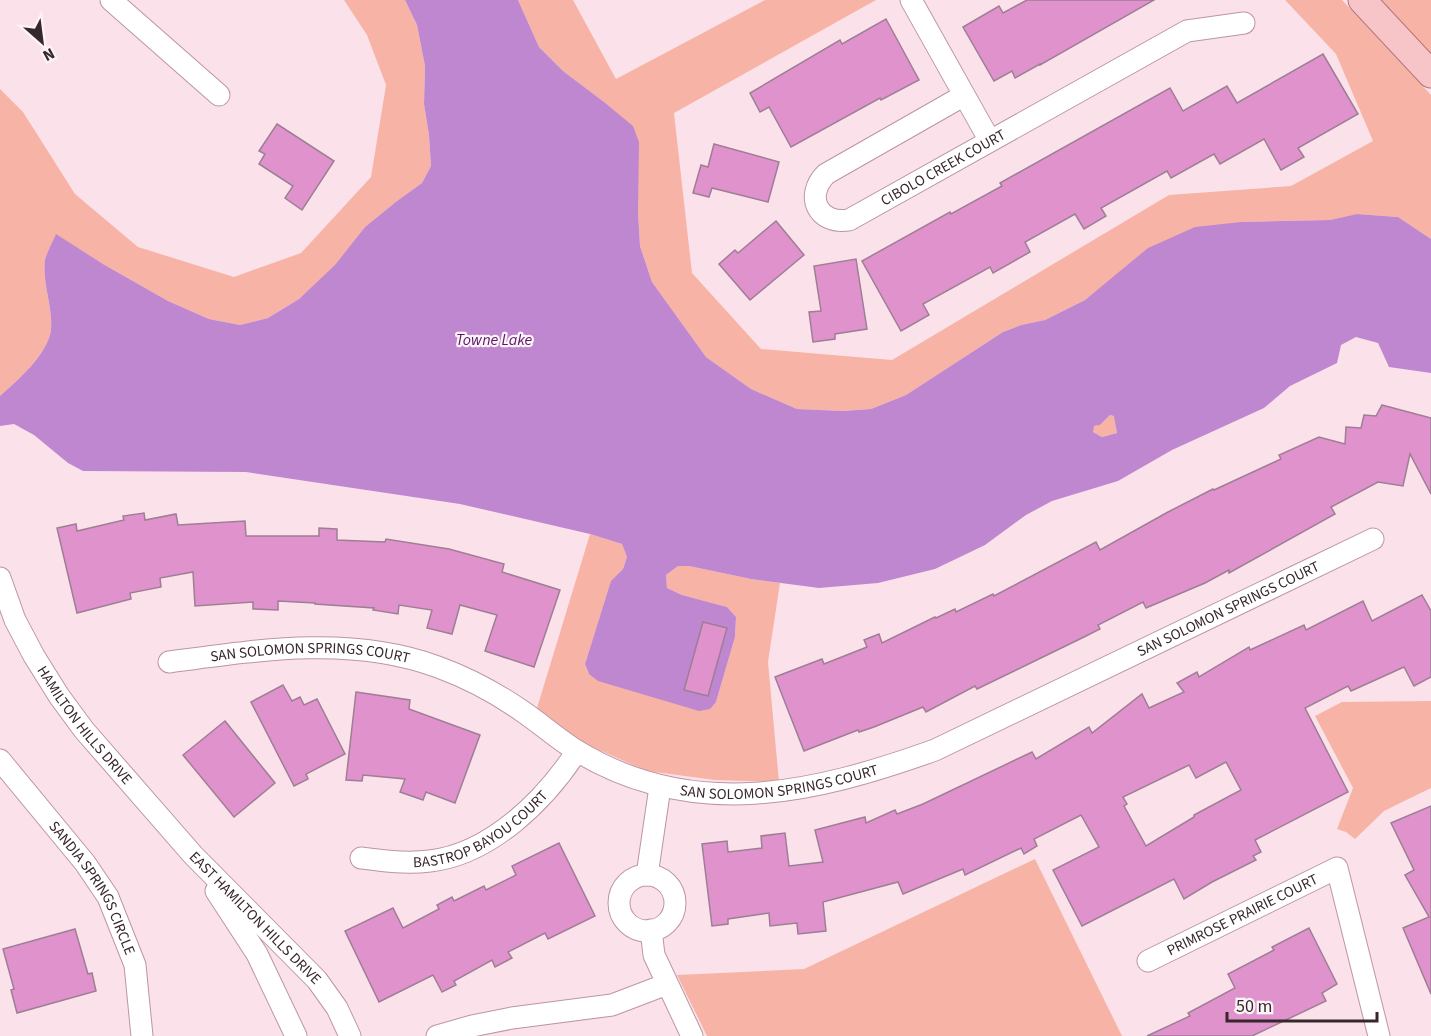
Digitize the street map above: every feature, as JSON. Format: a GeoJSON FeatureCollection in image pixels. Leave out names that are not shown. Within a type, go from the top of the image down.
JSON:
{"type":"FeatureCollection","features":[{"type":"Feature","properties":{"kind":"main road"},"geometry":{"type":"LineString","coordinates":[[1362,0],[1431,74]]}},
{"type":"Feature","properties":{"kind":"street"},"geometry":{"type":"LineString","coordinates":[[111,0],[219,95]]}},
{"type":"Feature","properties":{"kind":"street"},"geometry":{"type":"LineString","coordinates":[[911,0],[990,141]]}},
{"type":"Feature","properties":{"kind":"street","name":"CIBOLO CREEK COURT"},"geometry":{"type":"LineString","coordinates":[[963,96],[826,174],[815,188],[814,198],[817,208],[830,219],[849,220],[1187,31],[1244,23]]}},
{"type":"Feature","properties":{"kind":"street","name":"SAN SOLOMON SPRINGS COURT"},"geometry":{"type":"LineString","coordinates":[[169,662],[263,649],[322,647],[382,652],[437,667],[485,688],[522,711],[577,751],[613,769],[660,787],[695,792],[756,795],[811,786],[896,764],[935,750],[1373,539]]}},
{"type":"Feature","properties":{"kind":"street","name":"HAMILTON HILLS DRIVE"},"geometry":{"type":"LineString","coordinates":[[0,578],[15,620],[59,696],[84,730],[194,855]]}},
{"type":"Feature","properties":{"kind":"street","name":"BASTROP BAYOU COURT"},"geometry":{"type":"LineString","coordinates":[[360,858],[405,863],[432,861],[459,853],[489,839],[518,820],[541,799],[563,773],[577,751]]}},
{"type":"Feature","properties":{"kind":"street","name":"SANDIA SPRINGS CIRCLE"},"geometry":{"type":"LineString","coordinates":[[0,760],[85,863],[108,897],[135,965],[142,1036]]}},
{"type":"Feature","properties":{"kind":"street"},"geometry":{"type":"LineString","coordinates":[[647,875],[660,787]]}},
{"type":"Feature","properties":{"kind":"street","name":"EAST HAMILTON HILLS DRIVE"},"geometry":{"type":"LineString","coordinates":[[194,855],[257,954],[296,1036]]}},
{"type":"Feature","properties":{"kind":"street","name":"EAST HAMILTON HILLS DRIVE"},"geometry":{"type":"LineString","coordinates":[[194,855],[317,980],[337,1008],[350,1036]]}},
{"type":"Feature","properties":{"kind":"street","name":"PRIMROSE PRAIRIE COURT"},"geometry":{"type":"LineString","coordinates":[[1148,961],[1337,868],[1379,1036]]}},
{"type":"Feature","properties":{"kind":"street"},"geometry":{"type":"LineString","coordinates":[[647,875],[665,881],[675,898],[675,907],[668,921],[651,930],[636,928],[630,924],[623,917],[619,906],[624,887],[631,880],[647,875]]}},
{"type":"Feature","properties":{"kind":"street"},"geometry":{"type":"LineString","coordinates":[[651,930],[654,955],[692,1036]]}},
{"type":"Feature","properties":{"kind":"street"},"geometry":{"type":"LineString","coordinates":[[437,1036],[512,1018],[612,1005],[667,984]]}},
{"type":"Feature","properties":{"kind":"shaded area"},"geometry":{"type":"Polygon","coordinates":[[[344,0],[405,0],[417,25],[425,66],[424,104],[431,166],[422,183],[365,227],[335,266],[299,299],[268,318],[240,325],[209,319],[168,301],[56,235],[48,251],[44,270],[51,321],[49,339],[31,366],[0,396],[0,89],[23,112],[75,194],[138,247],[234,277],[301,253],[371,177],[386,85],[367,35],[344,0]]]}},
{"type":"Feature","properties":{"kind":"shaded area"},"geometry":{"type":"Polygon","coordinates":[[[518,0],[573,0],[616,79],[765,0],[876,0],[674,113],[692,273],[761,349],[892,360],[1169,195],[1291,186],[1373,141],[1336,54],[1285,0],[1342,0],[1431,95],[1431,239],[1398,217],[1358,214],[1330,220],[1241,222],[1108,282],[1085,300],[1045,320],[1003,332],[906,395],[871,409],[843,411],[797,409],[751,389],[706,357],[652,282],[640,246],[638,212],[604,102],[563,71],[539,47],[518,0]]]}},
{"type":"Feature","properties":{"kind":"shaded area"},"geometry":{"type":"Polygon","coordinates":[[[1373,0],[1431,0],[1431,62],[1373,0]]]}},
{"type":"Feature","properties":{"kind":"shaded area"},"geometry":{"type":"Polygon","coordinates":[[[1110,415],[1115,416],[1117,433],[1102,437],[1093,432],[1093,426],[1100,425],[1110,415]]]}},
{"type":"Feature","properties":{"kind":"shaded area"},"geometry":{"type":"Polygon","coordinates":[[[590,534],[622,544],[627,557],[623,569],[611,582],[585,664],[589,674],[716,702],[735,637],[736,617],[727,607],[682,595],[667,588],[666,575],[678,566],[689,566],[780,583],[768,662],[779,782],[715,780],[647,771],[583,743],[537,708],[590,534]]]}},
{"type":"Feature","properties":{"kind":"shaded area"},"geometry":{"type":"Polygon","coordinates":[[[1431,701],[1431,788],[1384,811],[1355,839],[1337,829],[1353,788],[1315,716],[1342,702],[1431,701]]]}},
{"type":"Feature","properties":{"kind":"shaded area"},"geometry":{"type":"Polygon","coordinates":[[[1035,859],[1122,1036],[707,1036],[677,975],[804,969],[1035,859]]]}},
{"type":"Feature","properties":{"kind":"water","name":"Towne Lake"},"geometry":{"type":"Polygon","coordinates":[[[405,0],[518,0],[539,47],[563,71],[633,126],[639,142],[640,246],[652,282],[706,357],[751,389],[797,409],[843,411],[871,409],[906,395],[1003,332],[1045,320],[1085,300],[1148,248],[1195,227],[1241,222],[1330,220],[1357,214],[1398,217],[1431,239],[1431,373],[1389,367],[1378,343],[1356,337],[1341,345],[1337,363],[1290,386],[1264,408],[1172,450],[1118,481],[1052,501],[1026,515],[985,545],[935,569],[878,583],[819,588],[678,566],[666,575],[667,588],[682,595],[727,607],[736,617],[735,637],[716,702],[710,709],[699,711],[598,681],[589,674],[585,664],[611,581],[623,569],[627,557],[622,544],[590,534],[460,504],[246,472],[83,471],[68,463],[34,435],[14,424],[0,426],[0,396],[31,366],[49,339],[51,321],[44,269],[48,251],[56,234],[168,301],[209,319],[240,325],[268,318],[299,299],[335,265],[365,227],[422,183],[431,166],[424,104],[425,66],[417,25],[405,0]],[[1110,415],[1100,425],[1094,426],[1093,432],[1102,437],[1117,433],[1114,416],[1110,415]]]}},
{"type":"Feature","properties":{"kind":"building"},"geometry":{"type":"Polygon","coordinates":[[[1027,0],[1154,0],[1015,78],[1012,71],[994,81],[963,27],[999,6],[1003,13],[1027,0]]]}},
{"type":"Feature","properties":{"kind":"building"},"geometry":{"type":"Polygon","coordinates":[[[886,19],[919,80],[881,100],[880,98],[791,147],[769,107],[760,112],[750,93],[840,40],[842,44],[886,19]]]}},
{"type":"Feature","properties":{"kind":"building"},"geometry":{"type":"Polygon","coordinates":[[[1323,54],[1358,114],[1298,148],[1304,157],[1281,170],[1264,139],[1220,164],[1214,154],[1171,178],[1167,171],[1101,208],[1106,216],[1084,229],[1075,214],[1025,242],[1030,252],[993,273],[990,267],[923,304],[929,315],[901,331],[862,261],[1002,186],[1000,183],[1170,88],[1183,111],[1227,86],[1237,103],[1323,54]]]}},
{"type":"Feature","properties":{"kind":"building"},"geometry":{"type":"Polygon","coordinates":[[[277,124],[334,161],[302,210],[285,198],[293,186],[259,164],[265,154],[259,151],[277,124]]]}},
{"type":"Feature","properties":{"kind":"building"},"geometry":{"type":"Polygon","coordinates":[[[714,144],[779,162],[768,202],[712,188],[709,197],[693,193],[701,165],[708,167],[714,144]]]}},
{"type":"Feature","properties":{"kind":"building"},"geometry":{"type":"Polygon","coordinates":[[[776,221],[804,255],[750,300],[719,264],[735,250],[738,253],[776,221]]]}},
{"type":"Feature","properties":{"kind":"building"},"geometry":{"type":"Polygon","coordinates":[[[856,259],[867,329],[835,334],[835,339],[813,342],[809,312],[821,311],[814,266],[856,259]]]}},
{"type":"Feature","properties":{"kind":"building"},"geometry":{"type":"Polygon","coordinates":[[[1382,405],[1431,418],[1431,494],[1410,454],[1403,486],[1378,482],[1331,507],[1335,514],[1229,573],[1229,570],[1205,583],[1146,608],[1143,602],[1098,625],[1100,629],[977,689],[975,686],[926,712],[923,707],[804,751],[775,677],[822,659],[824,664],[867,647],[864,640],[879,634],[882,643],[935,617],[955,609],[956,612],[993,594],[994,596],[1096,542],[1100,550],[1168,512],[1281,459],[1279,455],[1319,437],[1345,444],[1346,427],[1361,428],[1364,415],[1376,416],[1382,405]]]}},
{"type":"Feature","properties":{"kind":"building"},"geometry":{"type":"Polygon","coordinates":[[[144,513],[145,520],[176,514],[178,525],[245,521],[246,536],[319,536],[319,528],[337,529],[337,540],[385,542],[386,539],[449,549],[504,564],[502,572],[560,590],[534,667],[485,651],[497,615],[460,605],[452,634],[427,628],[432,610],[399,605],[398,614],[373,610],[374,608],[278,601],[278,610],[253,609],[253,602],[195,606],[193,572],[160,578],[161,587],[130,593],[131,599],[77,613],[57,528],[76,524],[77,531],[124,520],[123,516],[144,513]]]}},
{"type":"Feature","properties":{"kind":"building"},"geometry":{"type":"Polygon","coordinates":[[[1422,595],[1431,611],[1431,677],[1414,686],[1404,667],[1351,691],[1348,686],[1305,708],[1348,792],[1255,840],[1261,852],[1253,856],[1256,860],[1184,899],[1174,879],[1082,926],[1053,870],[1099,847],[1081,815],[1034,839],[1037,846],[1024,854],[1021,848],[965,875],[963,869],[903,894],[898,882],[823,902],[826,931],[798,934],[797,923],[770,926],[769,913],[728,919],[728,924],[712,926],[702,844],[727,841],[728,852],[762,848],[761,836],[785,833],[789,866],[823,862],[815,830],[865,817],[866,823],[895,810],[897,814],[1032,752],[1036,759],[1089,727],[1092,733],[1142,694],[1149,708],[1184,692],[1177,683],[1197,672],[1199,677],[1249,647],[1250,650],[1304,625],[1306,630],[1363,601],[1372,621],[1422,595]],[[1226,762],[1196,778],[1189,765],[1123,797],[1127,804],[1124,806],[1146,846],[1194,815],[1241,790],[1226,762]]]}},
{"type":"Feature","properties":{"kind":"building"},"geometry":{"type":"Polygon","coordinates":[[[703,622],[727,628],[708,696],[684,690],[703,622]]]}},
{"type":"Feature","properties":{"kind":"building"},"geometry":{"type":"Polygon","coordinates":[[[283,685],[292,701],[300,697],[304,705],[317,699],[345,754],[306,774],[308,779],[294,786],[251,702],[283,685]]]}},
{"type":"Feature","properties":{"kind":"building"},"geometry":{"type":"Polygon","coordinates":[[[356,692],[410,700],[409,709],[480,735],[455,803],[426,792],[423,800],[400,792],[405,779],[363,775],[362,781],[346,780],[356,692]]]}},
{"type":"Feature","properties":{"kind":"building"},"geometry":{"type":"Polygon","coordinates":[[[225,721],[275,783],[234,817],[183,755],[225,721]]]}},
{"type":"Feature","properties":{"kind":"building"},"geometry":{"type":"Polygon","coordinates":[[[1431,806],[1431,994],[1403,928],[1429,917],[1405,875],[1414,870],[1391,823],[1431,806]]]}},
{"type":"Feature","properties":{"kind":"building"},"geometry":{"type":"Polygon","coordinates":[[[559,843],[595,916],[548,939],[545,933],[508,952],[512,958],[495,967],[492,960],[454,981],[456,985],[442,992],[433,975],[379,1002],[345,931],[393,908],[403,928],[439,909],[437,905],[452,897],[454,901],[484,886],[486,890],[516,875],[512,866],[559,843]]]}},
{"type":"Feature","properties":{"kind":"building"},"geometry":{"type":"Polygon","coordinates":[[[1309,928],[1337,984],[1322,993],[1326,1001],[1252,1036],[1147,1036],[1190,1016],[1188,1013],[1235,988],[1228,974],[1274,950],[1272,947],[1309,928]]]}},
{"type":"Feature","properties":{"kind":"building"},"geometry":{"type":"Polygon","coordinates":[[[75,929],[88,974],[92,973],[96,991],[17,1013],[11,990],[14,989],[3,949],[75,929]]]}}]}
